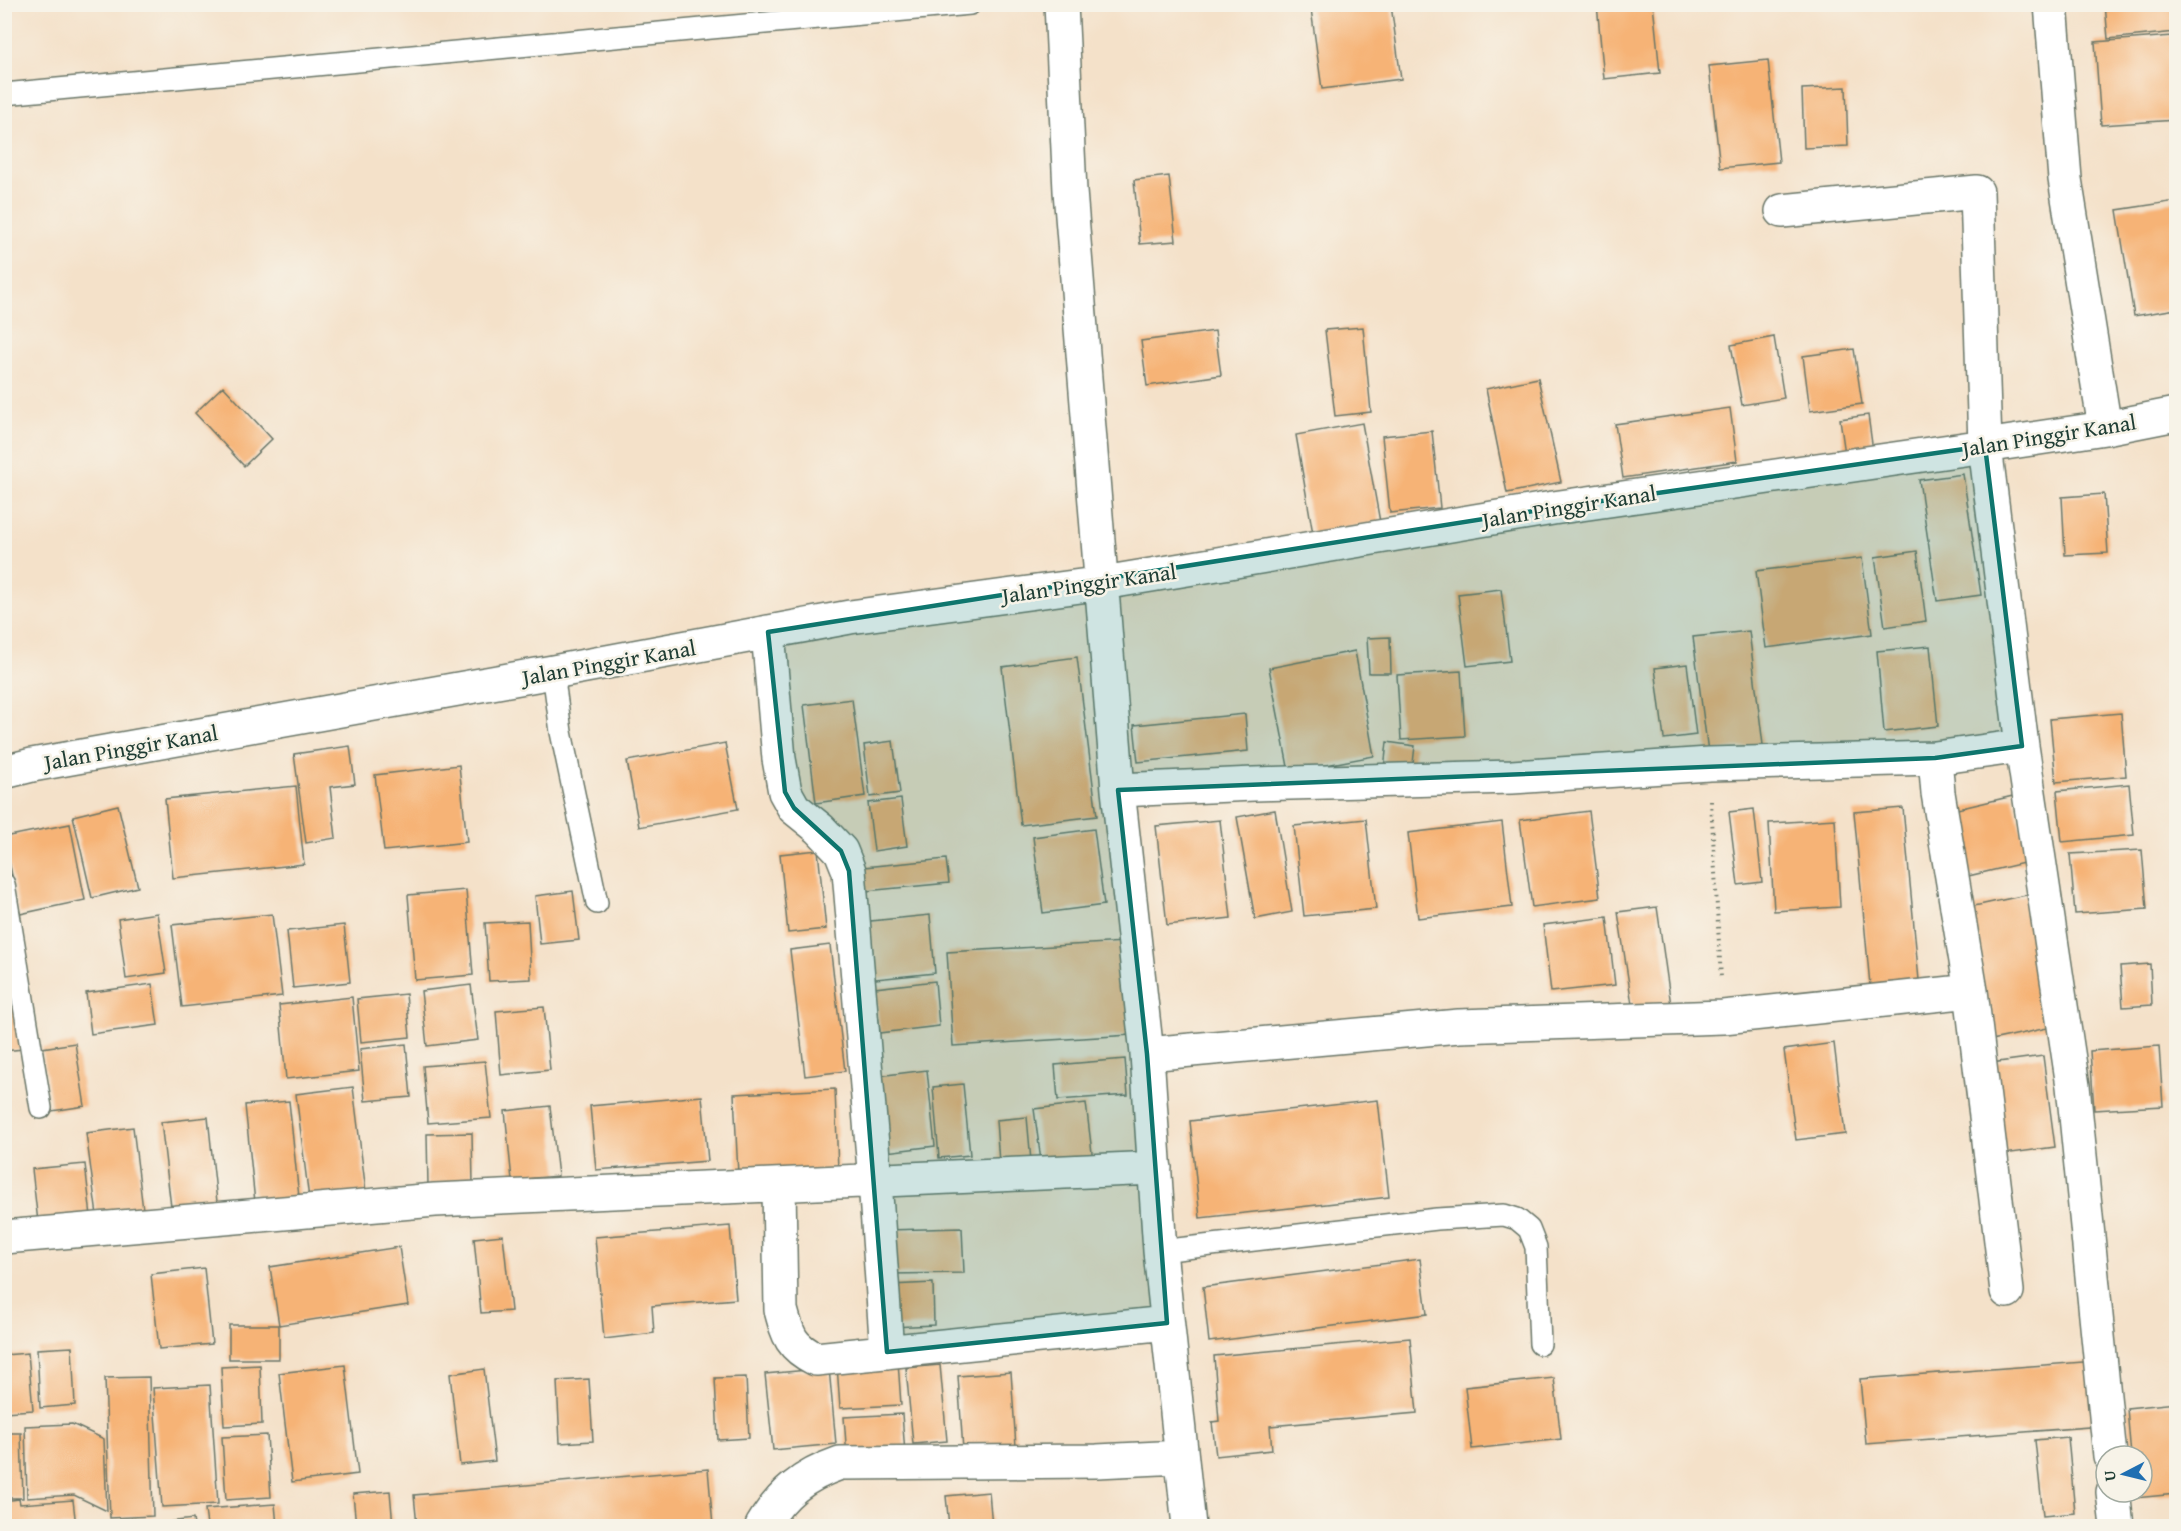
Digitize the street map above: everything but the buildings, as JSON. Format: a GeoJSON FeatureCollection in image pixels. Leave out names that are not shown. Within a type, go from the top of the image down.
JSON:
{"type":"FeatureCollection","features":[{"type":"Feature","properties":{"kind":"street"},"geometry":{"type":"LineString","coordinates":[[1061,4],[1070,191],[1118,790],[1147,1054],[1160,1251],[1189,1527]]}},
{"type":"Feature","properties":{"kind":"street"},"geometry":{"type":"LineString","coordinates":[[2051,4],[2066,179],[2105,428]]}},
{"type":"Feature","properties":{"kind":"street"},"geometry":{"type":"LineString","coordinates":[[1782,211],[1977,192],[1985,446],[2022,746],[2073,1086],[2109,1444]]}},
{"type":"Feature","properties":{"kind":"street","name":"Jalan Pinggir Kanal"},"geometry":{"type":"LineString","coordinates":[[4,772],[32,765],[553,672],[850,616],[1102,583],[1553,508],[2105,428],[2176,414]]}},
{"type":"Feature","properties":{"kind":"street"},"geometry":{"type":"LineString","coordinates":[[768,632],[779,759],[785,792],[794,808],[820,828],[841,851],[849,871],[887,1352]]}},
{"type":"Feature","properties":{"kind":"street"},"geometry":{"type":"LineString","coordinates":[[1118,790],[1512,777],[1709,764],[1935,758],[2022,746]]}},
{"type":"Feature","properties":{"kind":"street"},"geometry":{"type":"LineString","coordinates":[[1935,758],[1938,793],[1971,991],[2007,1291]]}},
{"type":"Feature","properties":{"kind":"street"},"geometry":{"type":"LineString","coordinates":[[1147,1054],[1459,1026],[1723,1017],[1971,991]]}},
{"type":"Feature","properties":{"kind":"street"},"geometry":{"type":"LineString","coordinates":[[4,1237],[435,1200],[1155,1168]]}},
{"type":"Feature","properties":{"kind":"street"},"geometry":{"type":"LineString","coordinates":[[779,1186],[781,1310],[793,1344],[816,1359],[1167,1323]]}},
{"type":"Feature","properties":{"kind":"street"},"geometry":{"type":"LineString","coordinates":[[762,1527],[773,1509],[791,1489],[814,1473],[840,1463],[1097,1461],[1181,1457]]}},
{"type":"Feature","properties":{"kind":"street"},"geometry":{"type":"LineString","coordinates":[[2115,1504],[2117,1527]]}},
{"type":"Feature","properties":{"kind":"lane"},"geometry":{"type":"LineString","coordinates":[[4,94],[970,4]]}},
{"type":"Feature","properties":{"kind":"lane"},"geometry":{"type":"LineString","coordinates":[[553,672],[561,732],[597,903]]}},
{"type":"Feature","properties":{"kind":"lane"},"geometry":{"type":"LineString","coordinates":[[4,884],[41,1108]]}},
{"type":"Feature","properties":{"kind":"lane"},"geometry":{"type":"LineString","coordinates":[[1160,1251],[1437,1219],[1504,1215],[1517,1219],[1530,1229],[1536,1247],[1540,1344]]}},
{"type":"Feature","properties":{"kind":"path"},"geometry":{"type":"LineString","coordinates":[[1709,764],[1723,1017]]}},
{"type":"Feature","properties":{"kind":"highlighted area"},"geometry":{"type":"Polygon","coordinates":[[[1985,446],[2022,746],[1935,758],[1118,790],[1147,1054],[1167,1323],[887,1352],[849,871],[841,851],[794,808],[785,792],[768,632],[1553,508],[1985,446]]]}}]}
